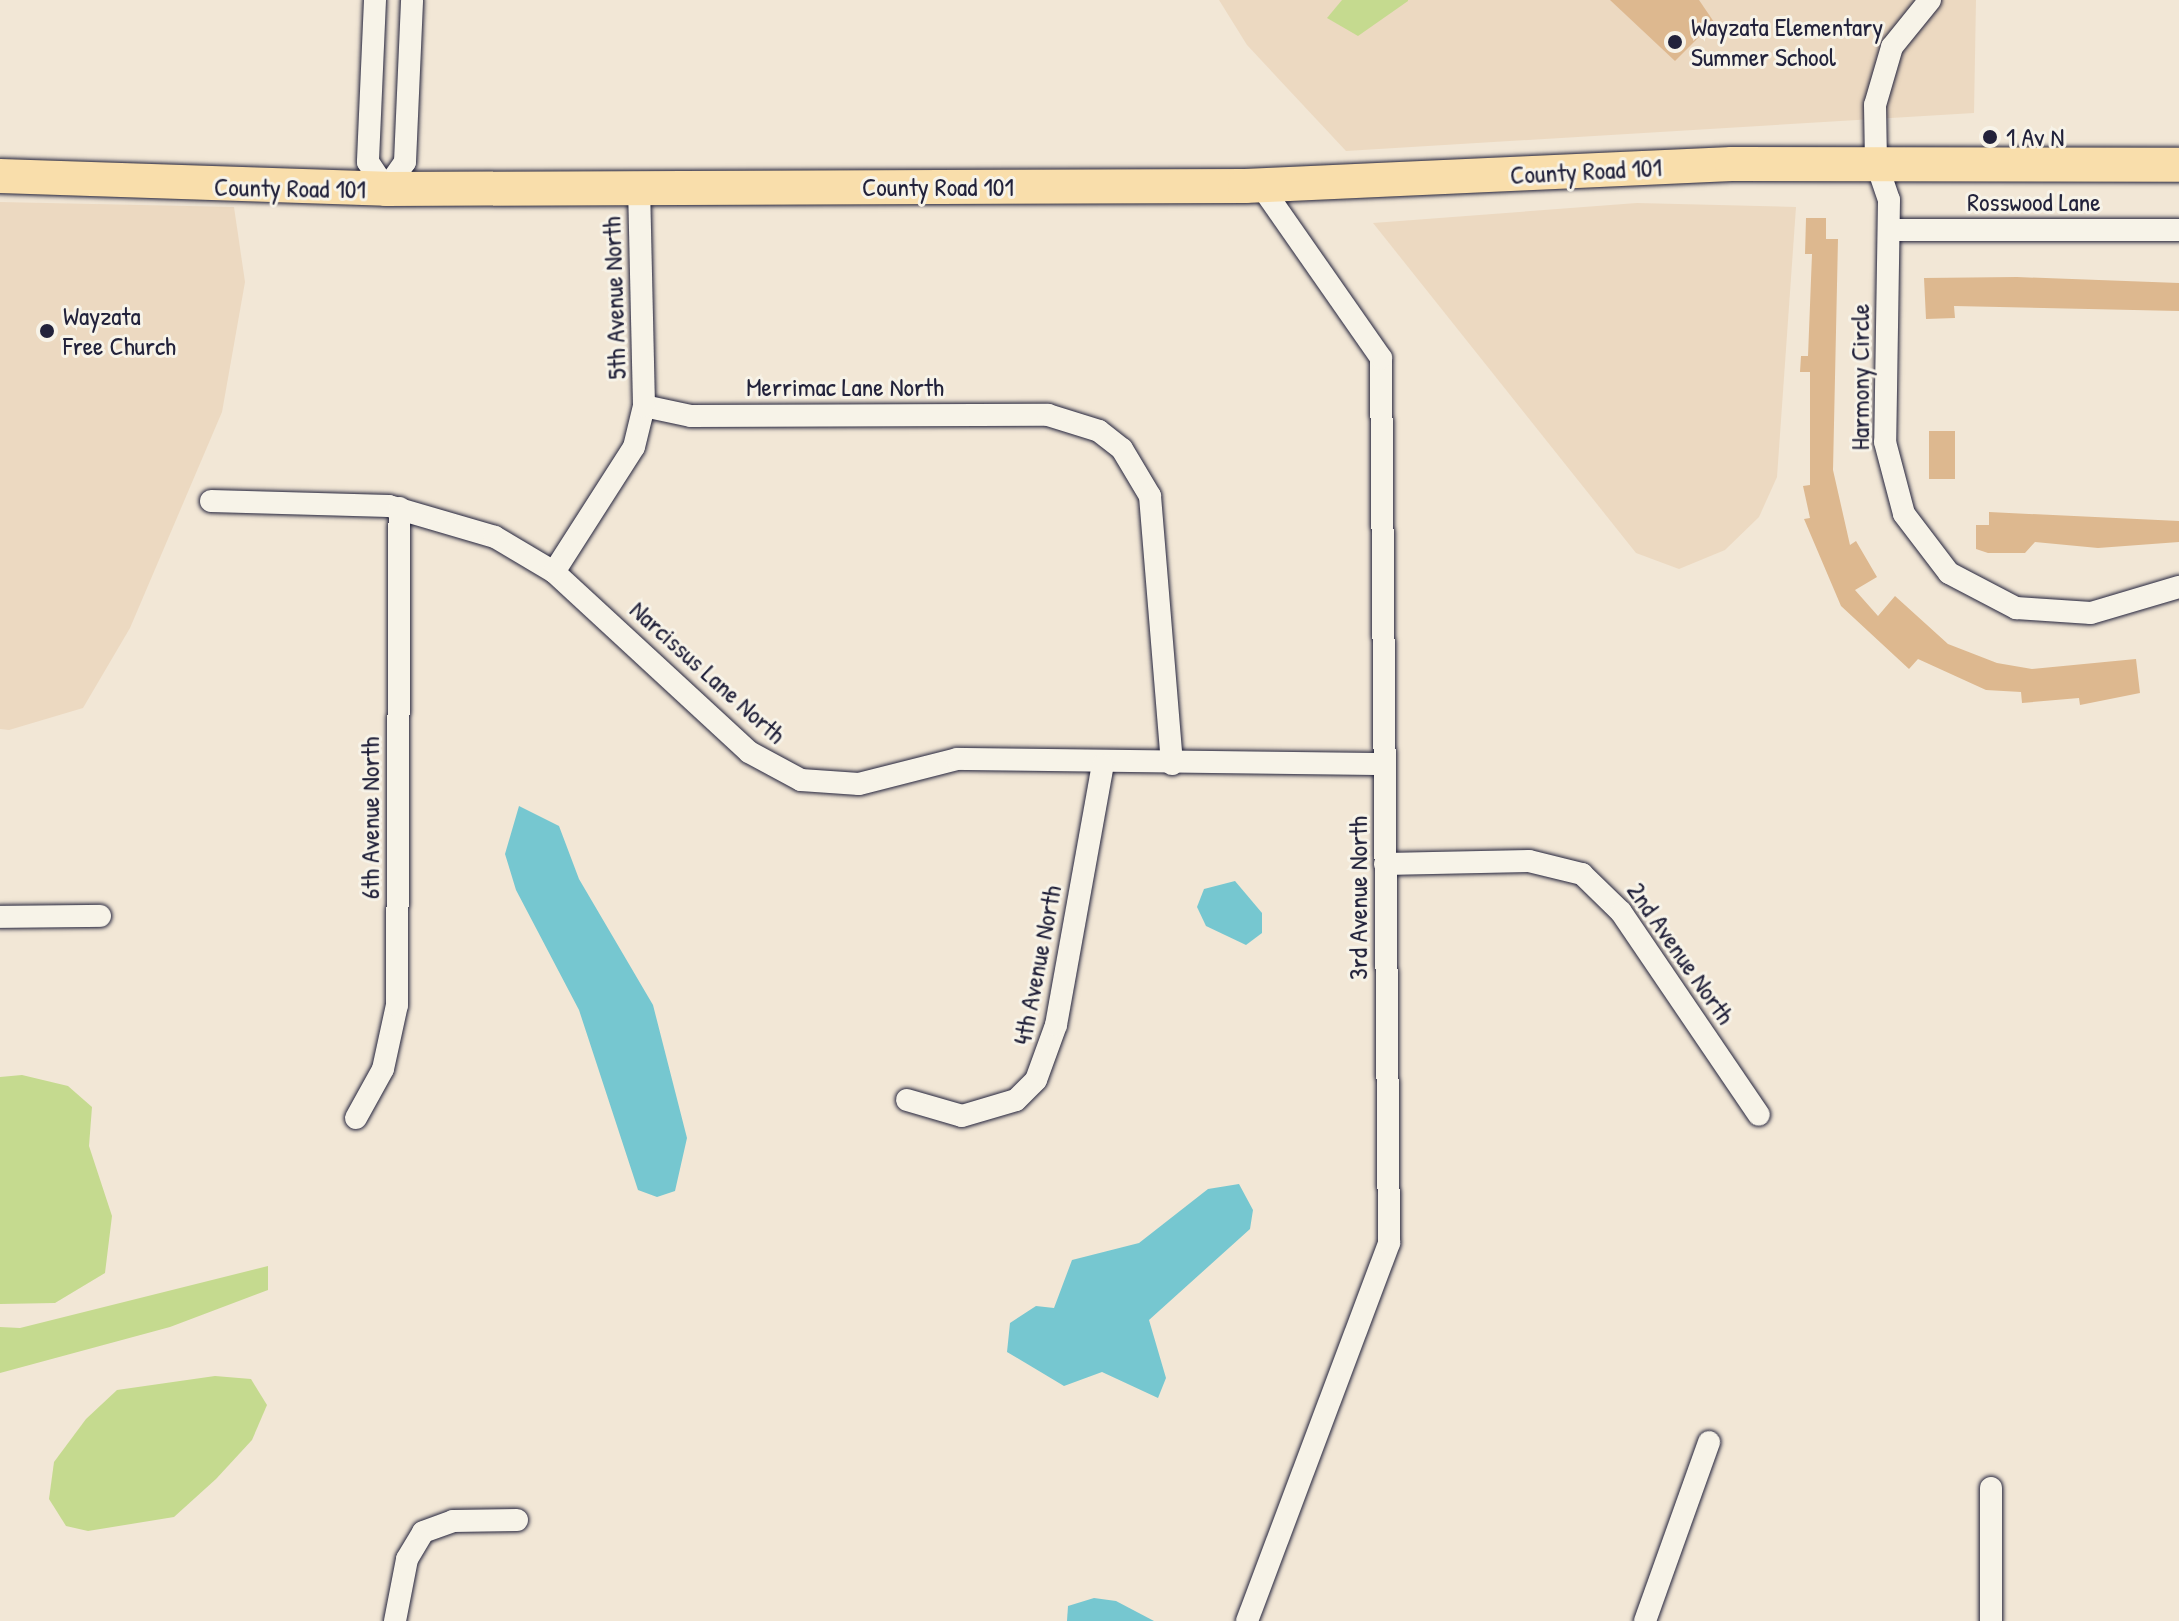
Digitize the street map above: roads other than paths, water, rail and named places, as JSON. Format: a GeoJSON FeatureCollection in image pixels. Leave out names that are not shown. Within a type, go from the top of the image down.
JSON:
{"type":"FeatureCollection","features":[{"type":"Feature","properties":{"kind":"main road","name":"County Road 101"},"geometry":{"type":"LineString","coordinates":[[0,176],[386,189],[1261,186],[1876,162],[2179,165]]}},
{"type":"Feature","properties":{"kind":"street"},"geometry":{"type":"LineString","coordinates":[[375,0],[368,162],[386,189],[405,162],[412,0]]}},
{"type":"Feature","properties":{"kind":"street"},"geometry":{"type":"LineString","coordinates":[[1876,162],[1882,76],[1908,20],[1930,0]]}},
{"type":"Feature","properties":{"kind":"street","name":"Harmony Circle"},"geometry":{"type":"LineString","coordinates":[[1876,162],[1889,195],[1885,442],[1904,514],[1923,545],[1949,573],[2016,608],[2091,613],[2179,587]]}},
{"type":"Feature","properties":{"kind":"street","name":"3rd Avenue North"},"geometry":{"type":"LineString","coordinates":[[1247,1621],[1389,1243],[1381,358],[1261,186]]}},
{"type":"Feature","properties":{"kind":"street","name":"5th Avenue North"},"geometry":{"type":"LineString","coordinates":[[554,572],[634,447],[644,406],[639,189]]}},
{"type":"Feature","properties":{"kind":"street","name":"Rosswood Lane"},"geometry":{"type":"LineString","coordinates":[[1889,230],[2179,230]]}},
{"type":"Feature","properties":{"kind":"street","name":"Merrimac Lane North"},"geometry":{"type":"LineString","coordinates":[[644,406],[691,416],[1048,415],[1099,431],[1122,449],[1150,496],[1172,764]]}},
{"type":"Feature","properties":{"kind":"street","name":"Narcissus Lane North"},"geometry":{"type":"LineString","coordinates":[[211,501],[400,508],[495,537],[554,572],[749,752],[801,780],[859,784],[957,759],[1103,765],[1385,764]]}},
{"type":"Feature","properties":{"kind":"street","name":"6th Avenue North"},"geometry":{"type":"LineString","coordinates":[[356,1118],[383,1069],[397,1005],[400,508]]}},
{"type":"Feature","properties":{"kind":"street","name":"4th Avenue North"},"geometry":{"type":"LineString","coordinates":[[907,1100],[962,1116],[1016,1100],[1036,1080],[1056,1025],[1103,765]]}},
{"type":"Feature","properties":{"kind":"street","name":"2nd Avenue North"},"geometry":{"type":"LineString","coordinates":[[1385,864],[1529,861],[1582,874],[1621,912],[1759,1115]]}},
{"type":"Feature","properties":{"kind":"street"},"geometry":{"type":"LineString","coordinates":[[0,917],[100,916]]}},
{"type":"Feature","properties":{"kind":"street"},"geometry":{"type":"LineString","coordinates":[[1645,1621],[1709,1442]]}},
{"type":"Feature","properties":{"kind":"street"},"geometry":{"type":"LineString","coordinates":[[1991,1488],[1991,1621]]}},
{"type":"Feature","properties":{"kind":"street"},"geometry":{"type":"LineString","coordinates":[[395,1621],[407,1559],[423,1532],[453,1521],[517,1520]]}},
{"type":"Feature","properties":{"kind":"water"},"geometry":{"type":"Polygon","coordinates":[[[519,806],[559,826],[579,879],[653,1005],[687,1138],[675,1191],[657,1197],[638,1190],[579,1010],[516,890],[505,854],[519,806]]]}},
{"type":"Feature","properties":{"kind":"water"},"geometry":{"type":"Polygon","coordinates":[[[1235,881],[1262,913],[1262,933],[1246,945],[1206,926],[1197,907],[1204,889],[1235,881]]]}},
{"type":"Feature","properties":{"kind":"water"},"geometry":{"type":"Polygon","coordinates":[[[1239,1184],[1253,1210],[1250,1229],[1149,1320],[1166,1378],[1158,1398],[1102,1372],[1064,1386],[1007,1352],[1010,1323],[1036,1306],[1054,1308],[1072,1260],[1139,1243],[1208,1189],[1239,1184]]]}},
{"type":"Feature","properties":{"kind":"water"},"geometry":{"type":"Polygon","coordinates":[[[1094,1598],[1116,1601],[1154,1621],[1067,1621],[1068,1606],[1094,1598]]]}},
{"type":"Feature","properties":{"kind":"place","name":"Wayzata Elementary Summer School"},"geometry":{"type":"Point","coordinates":[1675,42]}},
{"type":"Feature","properties":{"kind":"place","name":"1 Av N"},"geometry":{"type":"Point","coordinates":[1990,137]}},
{"type":"Feature","properties":{"kind":"place","name":"Wayzata Free Church"},"geometry":{"type":"Point","coordinates":[47,331]}}]}
